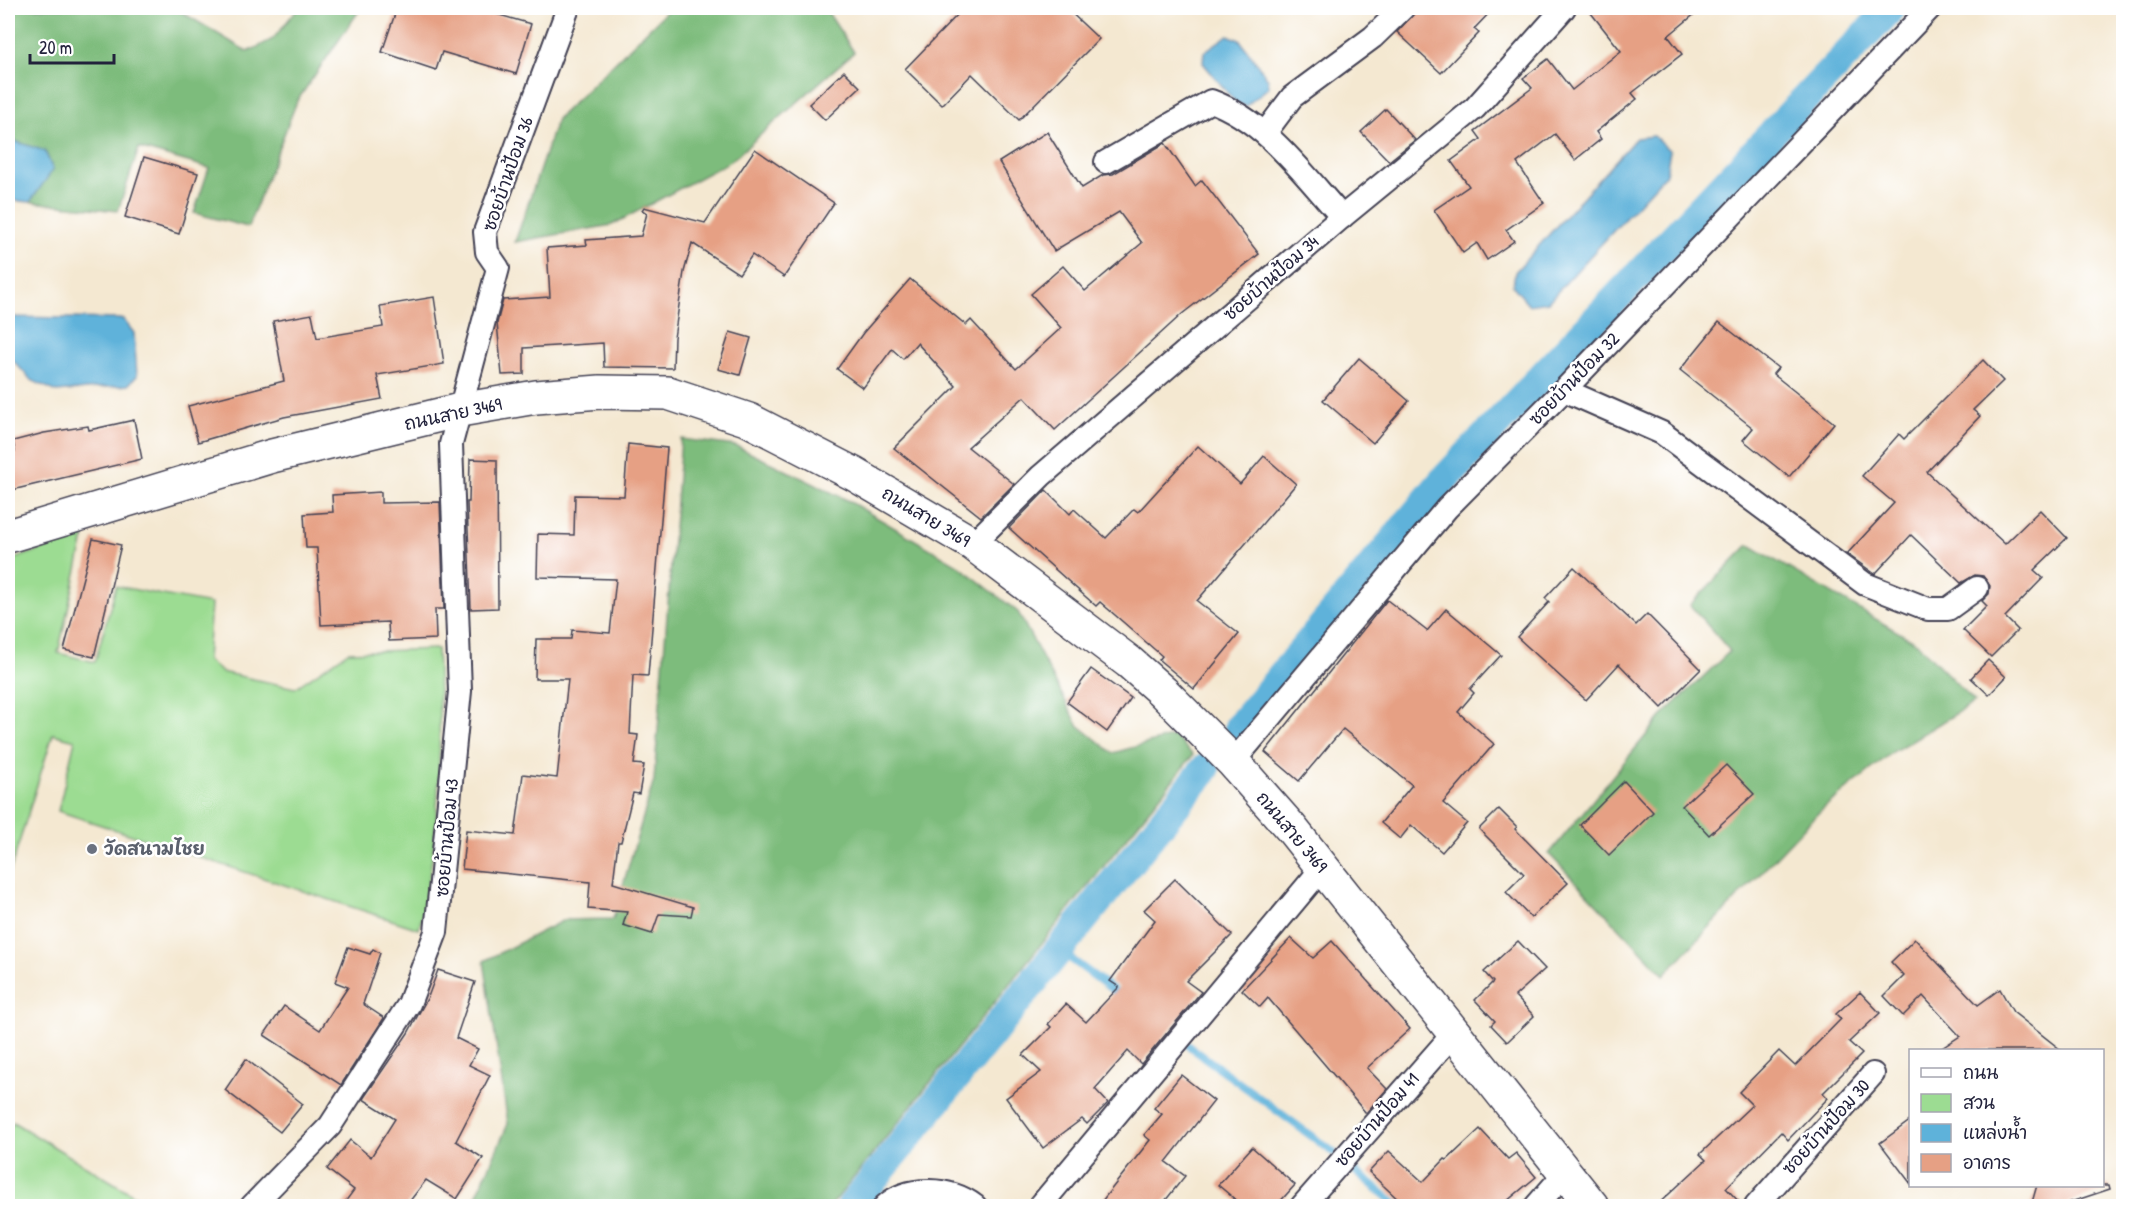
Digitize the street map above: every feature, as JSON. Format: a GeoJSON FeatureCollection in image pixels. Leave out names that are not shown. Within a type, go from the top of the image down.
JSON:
{"type":"FeatureCollection","features":[{"type":"Feature","properties":{"kind":"street","name":"ซอยบ้านป้อม 36"},"geometry":{"type":"LineString","coordinates":[[460,410],[498,268],[487,252],[484,232],[568,8]]}},
{"type":"Feature","properties":{"kind":"street"},"geometry":{"type":"LineString","coordinates":[[1265,133],[1292,97],[1372,37],[1404,8]]}},
{"type":"Feature","properties":{"kind":"street","name":"ซอยบ้านป้อม 34"},"geometry":{"type":"LineString","coordinates":[[974,544],[1041,476],[1342,217],[1475,108],[1564,8]]}},
{"type":"Feature","properties":{"kind":"street","name":"ซอยบ้านป้อม 32"},"geometry":{"type":"LineString","coordinates":[[1233,762],[1447,508],[1564,390],[1930,8]]}},
{"type":"Feature","properties":{"kind":"street"},"geometry":{"type":"LineString","coordinates":[[1106,162],[1211,101],[1225,106],[1265,133],[1342,217]]}},
{"type":"Feature","properties":{"kind":"street"},"geometry":{"type":"LineString","coordinates":[[1564,390],[1662,433],[1865,584],[1928,609],[1948,609],[1977,588]]}},
{"type":"Feature","properties":{"kind":"street","name":"ถนนสาย 3469"},"geometry":{"type":"LineString","coordinates":[[8,536],[272,456],[460,410],[536,398],[600,392],[668,393],[749,420],[854,474],[974,544],[1129,662],[1233,762],[1323,867],[1592,1206]]}},
{"type":"Feature","properties":{"kind":"street","name":"ซอยบ้านป้อม 43"},"geometry":{"type":"LineString","coordinates":[[252,1206],[330,1126],[409,1004],[436,932],[460,691],[451,444],[460,410]]}},
{"type":"Feature","properties":{"kind":"street"},"geometry":{"type":"LineString","coordinates":[[1040,1206],[1323,867]]}},
{"type":"Feature","properties":{"kind":"street","name":"ซอยบ้านป้อม 41"},"geometry":{"type":"LineString","coordinates":[[1302,1206],[1454,1033]]}},
{"type":"Feature","properties":{"kind":"street","name":"ซอยบ้านป้อม 30"},"geometry":{"type":"LineString","coordinates":[[1756,1206],[1874,1074]]}},
{"type":"Feature","properties":{"kind":"street"},"geometry":{"type":"LineString","coordinates":[[1536,1206],[1565,1173]]}},
{"type":"Feature","properties":{"kind":"street"},"geometry":{"type":"LineString","coordinates":[[885,1206],[896,1196],[931,1191],[964,1198],[975,1206]]}},
{"type":"Feature","properties":{"kind":"green space"},"geometry":{"type":"Polygon","coordinates":[[[8,8],[175,8],[248,52],[273,39],[298,8],[361,8],[297,101],[248,227],[194,213],[209,168],[139,148],[118,211],[30,202],[53,169],[45,151],[8,139],[8,8]]]}},
{"type":"Feature","properties":{"kind":"green space"},"geometry":{"type":"Polygon","coordinates":[[[670,8],[825,8],[854,52],[731,161],[612,225],[515,242],[557,119],[670,8]]]}},
{"type":"Feature","properties":{"kind":"green space"},"geometry":{"type":"Polygon","coordinates":[[[681,439],[736,446],[847,500],[958,565],[1018,612],[1078,725],[1113,753],[1174,736],[1193,755],[831,1206],[472,1206],[508,1124],[484,961],[564,920],[613,919],[654,780],[681,439]]]}},
{"type":"Feature","properties":{"kind":"green space"},"geometry":{"type":"Polygon","coordinates":[[[85,534],[58,653],[95,662],[116,586],[211,604],[207,660],[221,672],[295,688],[348,652],[437,649],[439,754],[436,825],[419,929],[58,811],[75,740],[53,734],[8,878],[8,561],[85,534]]]}},
{"type":"Feature","properties":{"kind":"green space"},"geometry":{"type":"Polygon","coordinates":[[[1749,545],[1917,643],[1975,702],[1894,751],[1820,811],[1664,975],[1549,854],[1661,717],[1730,651],[1690,605],[1749,545]]]}},
{"type":"Feature","properties":{"kind":"green space"},"geometry":{"type":"Polygon","coordinates":[[[13,1122],[152,1206],[8,1206],[8,1131],[13,1122]]]}},
{"type":"Feature","properties":{"kind":"water"},"geometry":{"type":"Polygon","coordinates":[[[1228,35],[1240,40],[1268,79],[1269,87],[1246,106],[1236,103],[1203,63],[1204,52],[1228,35]]]}},
{"type":"Feature","properties":{"kind":"water"},"geometry":{"type":"Polygon","coordinates":[[[1654,136],[1670,151],[1666,174],[1548,302],[1529,305],[1513,286],[1515,272],[1636,138],[1654,136]]]}},
{"type":"Feature","properties":{"kind":"water"},"geometry":{"type":"Polygon","coordinates":[[[8,139],[45,151],[53,170],[30,202],[8,200],[8,139]]]}},
{"type":"Feature","properties":{"kind":"water"},"geometry":{"type":"Polygon","coordinates":[[[8,317],[123,319],[134,333],[137,376],[128,385],[57,392],[31,380],[8,355],[8,317]]]}},
{"type":"Feature","properties":{"kind":"building"},"geometry":{"type":"Polygon","coordinates":[[[397,8],[475,8],[531,24],[516,74],[442,52],[436,70],[382,52],[397,8]]]}},
{"type":"Feature","properties":{"kind":"building"},"geometry":{"type":"Polygon","coordinates":[[[964,8],[1066,8],[1099,39],[1019,120],[972,74],[942,105],[905,69],[964,8]]]}},
{"type":"Feature","properties":{"kind":"building"},"geometry":{"type":"Polygon","coordinates":[[[1419,8],[1494,8],[1474,29],[1479,33],[1441,73],[1397,32],[1419,8]]]}},
{"type":"Feature","properties":{"kind":"building"},"geometry":{"type":"Polygon","coordinates":[[[1587,8],[1702,8],[1668,36],[1682,54],[1632,93],[1637,99],[1596,132],[1601,139],[1575,160],[1555,134],[1517,163],[1544,203],[1506,230],[1514,241],[1487,260],[1477,243],[1463,253],[1434,210],[1469,186],[1451,161],[1481,139],[1475,131],[1532,88],[1523,78],[1548,59],[1572,90],[1621,51],[1587,8]]]}},
{"type":"Feature","properties":{"kind":"building"},"geometry":{"type":"Polygon","coordinates":[[[844,71],[860,87],[825,120],[809,104],[844,71]]]}},
{"type":"Feature","properties":{"kind":"building"},"geometry":{"type":"Polygon","coordinates":[[[1386,109],[1415,140],[1389,161],[1361,132],[1386,109]]]}},
{"type":"Feature","properties":{"kind":"building"},"geometry":{"type":"Polygon","coordinates":[[[1047,132],[1082,188],[1103,175],[1113,174],[1165,143],[1195,186],[1202,180],[1259,254],[1182,314],[1055,430],[1024,397],[968,447],[1014,484],[981,517],[894,448],[956,386],[917,343],[903,359],[892,349],[863,388],[837,369],[863,333],[910,279],[966,325],[971,320],[1016,369],[1061,328],[1031,294],[1063,266],[1085,291],[1142,243],[1119,212],[1054,251],[999,162],[1047,132]]]}},
{"type":"Feature","properties":{"kind":"building"},"geometry":{"type":"Polygon","coordinates":[[[755,149],[834,203],[784,277],[752,255],[739,274],[692,243],[684,272],[674,338],[673,368],[604,367],[603,343],[524,348],[524,374],[502,375],[497,323],[503,300],[550,297],[547,248],[587,245],[586,240],[641,236],[647,213],[642,210],[644,207],[705,223],[755,149]]]}},
{"type":"Feature","properties":{"kind":"building"},"geometry":{"type":"Polygon","coordinates":[[[144,157],[198,173],[179,234],[125,217],[144,157]]]}},
{"type":"Feature","properties":{"kind":"building"},"geometry":{"type":"Polygon","coordinates":[[[434,297],[444,364],[377,375],[382,399],[284,417],[198,442],[188,406],[284,381],[273,321],[312,314],[317,338],[383,327],[380,306],[434,297]]]}},
{"type":"Feature","properties":{"kind":"building"},"geometry":{"type":"Polygon","coordinates":[[[1719,322],[1778,368],[1773,374],[1834,423],[1789,477],[1743,440],[1753,428],[1680,370],[1719,322]]]}},
{"type":"Feature","properties":{"kind":"building"},"geometry":{"type":"Polygon","coordinates":[[[730,332],[751,338],[740,375],[718,369],[730,332]]]}},
{"type":"Feature","properties":{"kind":"building"},"geometry":{"type":"Polygon","coordinates":[[[1359,358],[1409,401],[1373,443],[1323,400],[1359,358]]]}},
{"type":"Feature","properties":{"kind":"building"},"geometry":{"type":"Polygon","coordinates":[[[1983,360],[2003,381],[1973,410],[1980,416],[1927,472],[2005,544],[2040,510],[2067,538],[2034,570],[2043,578],[2005,617],[2018,630],[1991,657],[1963,630],[1987,606],[1982,601],[1989,594],[1990,586],[1983,576],[1975,575],[1961,583],[1911,535],[1875,574],[1847,554],[1894,503],[1862,476],[1899,434],[1904,439],[1983,360]]]}},
{"type":"Feature","properties":{"kind":"building"},"geometry":{"type":"Polygon","coordinates":[[[134,420],[142,459],[8,491],[8,453],[15,451],[13,441],[44,433],[88,426],[89,430],[134,420]]]}},
{"type":"Feature","properties":{"kind":"building"},"geometry":{"type":"Polygon","coordinates":[[[628,444],[667,448],[648,676],[633,675],[630,734],[638,735],[634,764],[644,765],[639,794],[633,793],[621,842],[618,842],[613,883],[693,907],[691,916],[659,914],[652,934],[623,925],[627,912],[588,909],[590,882],[462,869],[466,830],[515,835],[523,774],[557,778],[568,679],[535,679],[536,639],[571,639],[572,630],[610,633],[616,579],[537,577],[538,534],[574,535],[575,495],[624,496],[628,444]]]}},
{"type":"Feature","properties":{"kind":"building"},"geometry":{"type":"Polygon","coordinates":[[[1198,446],[1240,484],[1264,456],[1296,484],[1197,601],[1239,634],[1194,689],[1159,660],[1162,656],[1100,602],[1096,606],[1009,528],[1046,490],[1070,514],[1074,509],[1106,538],[1134,509],[1138,512],[1198,446]]]}},
{"type":"Feature","properties":{"kind":"building"},"geometry":{"type":"Polygon","coordinates":[[[470,459],[497,460],[498,608],[471,609],[467,502],[469,502],[470,459]]]}},
{"type":"Feature","properties":{"kind":"building"},"geometry":{"type":"Polygon","coordinates":[[[381,492],[381,503],[440,502],[444,609],[435,609],[436,639],[389,641],[388,622],[321,625],[317,548],[306,548],[304,514],[333,512],[332,495],[381,492]]]}},
{"type":"Feature","properties":{"kind":"building"},"geometry":{"type":"Polygon","coordinates":[[[93,539],[121,545],[94,657],[64,650],[93,539]]]}},
{"type":"Feature","properties":{"kind":"building"},"geometry":{"type":"Polygon","coordinates":[[[1574,567],[1636,625],[1647,614],[1701,669],[1662,708],[1619,664],[1586,700],[1517,637],[1549,602],[1545,598],[1574,567]]]}},
{"type":"Feature","properties":{"kind":"building"},"geometry":{"type":"Polygon","coordinates":[[[1387,600],[1427,631],[1446,609],[1501,655],[1470,689],[1474,693],[1458,712],[1494,744],[1443,803],[1467,823],[1442,852],[1411,825],[1400,839],[1381,823],[1412,785],[1343,729],[1299,781],[1265,752],[1387,600]]]}},
{"type":"Feature","properties":{"kind":"building"},"geometry":{"type":"Polygon","coordinates":[[[1988,660],[2006,677],[1989,695],[1971,678],[1988,660]]]}},
{"type":"Feature","properties":{"kind":"building"},"geometry":{"type":"Polygon","coordinates":[[[1091,669],[1131,698],[1107,732],[1067,702],[1091,669]]]}},
{"type":"Feature","properties":{"kind":"building"},"geometry":{"type":"Polygon","coordinates":[[[1726,765],[1754,794],[1709,835],[1682,806],[1726,765]]]}},
{"type":"Feature","properties":{"kind":"building"},"geometry":{"type":"Polygon","coordinates":[[[1624,781],[1653,812],[1609,855],[1580,825],[1624,781]]]}},
{"type":"Feature","properties":{"kind":"building"},"geometry":{"type":"Polygon","coordinates":[[[1499,809],[1517,827],[1515,829],[1568,883],[1531,918],[1506,892],[1524,874],[1479,829],[1499,809]]]}},
{"type":"Feature","properties":{"kind":"building"},"geometry":{"type":"Polygon","coordinates":[[[1175,879],[1232,935],[1186,981],[1201,992],[1141,1064],[1128,1051],[1095,1089],[1108,1103],[1087,1124],[1082,1119],[1043,1148],[1006,1098],[1041,1072],[1023,1055],[1051,1027],[1048,1024],[1066,1004],[1086,1022],[1119,987],[1110,981],[1155,920],[1144,910],[1175,879]]]}},
{"type":"Feature","properties":{"kind":"building"},"geometry":{"type":"Polygon","coordinates":[[[1291,938],[1313,958],[1332,941],[1410,1029],[1367,1068],[1387,1089],[1366,1113],[1268,998],[1260,1007],[1242,990],[1291,938]]]}},
{"type":"Feature","properties":{"kind":"building"},"geometry":{"type":"Polygon","coordinates":[[[1915,939],[1978,1005],[2000,989],[2013,1012],[2060,1049],[1940,1049],[1960,1036],[1923,996],[1903,1016],[1884,996],[1904,976],[1891,962],[1915,939]]]}},
{"type":"Feature","properties":{"kind":"building"},"geometry":{"type":"Polygon","coordinates":[[[1518,941],[1545,969],[1515,996],[1534,1016],[1507,1042],[1491,1025],[1495,1021],[1475,1000],[1493,982],[1484,972],[1518,941]]]}},
{"type":"Feature","properties":{"kind":"building"},"geometry":{"type":"Polygon","coordinates":[[[348,947],[370,954],[373,949],[380,953],[363,1004],[384,1018],[341,1085],[264,1035],[284,1006],[320,1030],[348,987],[335,982],[348,947]]]}},
{"type":"Feature","properties":{"kind":"building"},"geometry":{"type":"Polygon","coordinates":[[[438,970],[475,982],[456,1038],[478,1049],[469,1065],[490,1075],[456,1141],[483,1158],[457,1199],[426,1180],[406,1206],[342,1206],[354,1190],[327,1169],[350,1140],[371,1157],[395,1119],[363,1099],[408,1033],[428,997],[438,970]]]}},
{"type":"Feature","properties":{"kind":"building"},"geometry":{"type":"Polygon","coordinates":[[[1860,992],[1880,1013],[1849,1042],[1862,1054],[1823,1093],[1828,1098],[1788,1140],[1781,1132],[1726,1188],[1743,1206],[1656,1206],[1706,1160],[1700,1154],[1752,1105],[1739,1092],[1779,1051],[1795,1066],[1841,1019],[1836,1014],[1860,992]]]}},
{"type":"Feature","properties":{"kind":"building"},"geometry":{"type":"Polygon","coordinates":[[[246,1059],[303,1104],[280,1132],[225,1090],[246,1059]]]}},
{"type":"Feature","properties":{"kind":"building"},"geometry":{"type":"Polygon","coordinates":[[[1181,1075],[1214,1101],[1166,1162],[1185,1176],[1161,1206],[1098,1206],[1150,1140],[1144,1135],[1162,1114],[1154,1108],[1181,1075]]]}},
{"type":"Feature","properties":{"kind":"building"},"geometry":{"type":"Polygon","coordinates":[[[1909,1121],[1909,1181],[1880,1143],[1909,1121]]]}},
{"type":"Feature","properties":{"kind":"building"},"geometry":{"type":"Polygon","coordinates":[[[1480,1129],[1508,1159],[1516,1153],[1536,1177],[1501,1206],[1401,1206],[1403,1204],[1369,1172],[1389,1151],[1423,1182],[1445,1159],[1447,1160],[1480,1129]]]}},
{"type":"Feature","properties":{"kind":"building"},"geometry":{"type":"Polygon","coordinates":[[[1252,1147],[1295,1185],[1276,1206],[1243,1206],[1218,1185],[1252,1147]]]}},
{"type":"Feature","properties":{"kind":"building"},"geometry":{"type":"Polygon","coordinates":[[[2104,1185],[2109,1185],[2110,1189],[2059,1206],[2031,1206],[2036,1187],[2104,1187],[2104,1185]]]}},
{"type":"Feature","properties":{"kind":"waterway"},"geometry":{"type":"LineString","coordinates":[[1239,727],[1442,482],[1891,8]]}},
{"type":"Feature","properties":{"kind":"waterway"},"geometry":{"type":"LineString","coordinates":[[852,1206],[1205,769]]}},
{"type":"Feature","properties":{"kind":"waterway"},"geometry":{"type":"LineString","coordinates":[[1060,951],[1124,998]]}},
{"type":"Feature","properties":{"kind":"waterway"},"geometry":{"type":"LineString","coordinates":[[1185,1043],[1333,1152]]}},
{"type":"Feature","properties":{"kind":"waterway"},"geometry":{"type":"LineString","coordinates":[[1349,1166],[1398,1206]]}},
{"type":"Feature","properties":{"kind":"place","name":"วัดสนามไชย"},"geometry":{"type":"Point","coordinates":[92,849]}}]}
